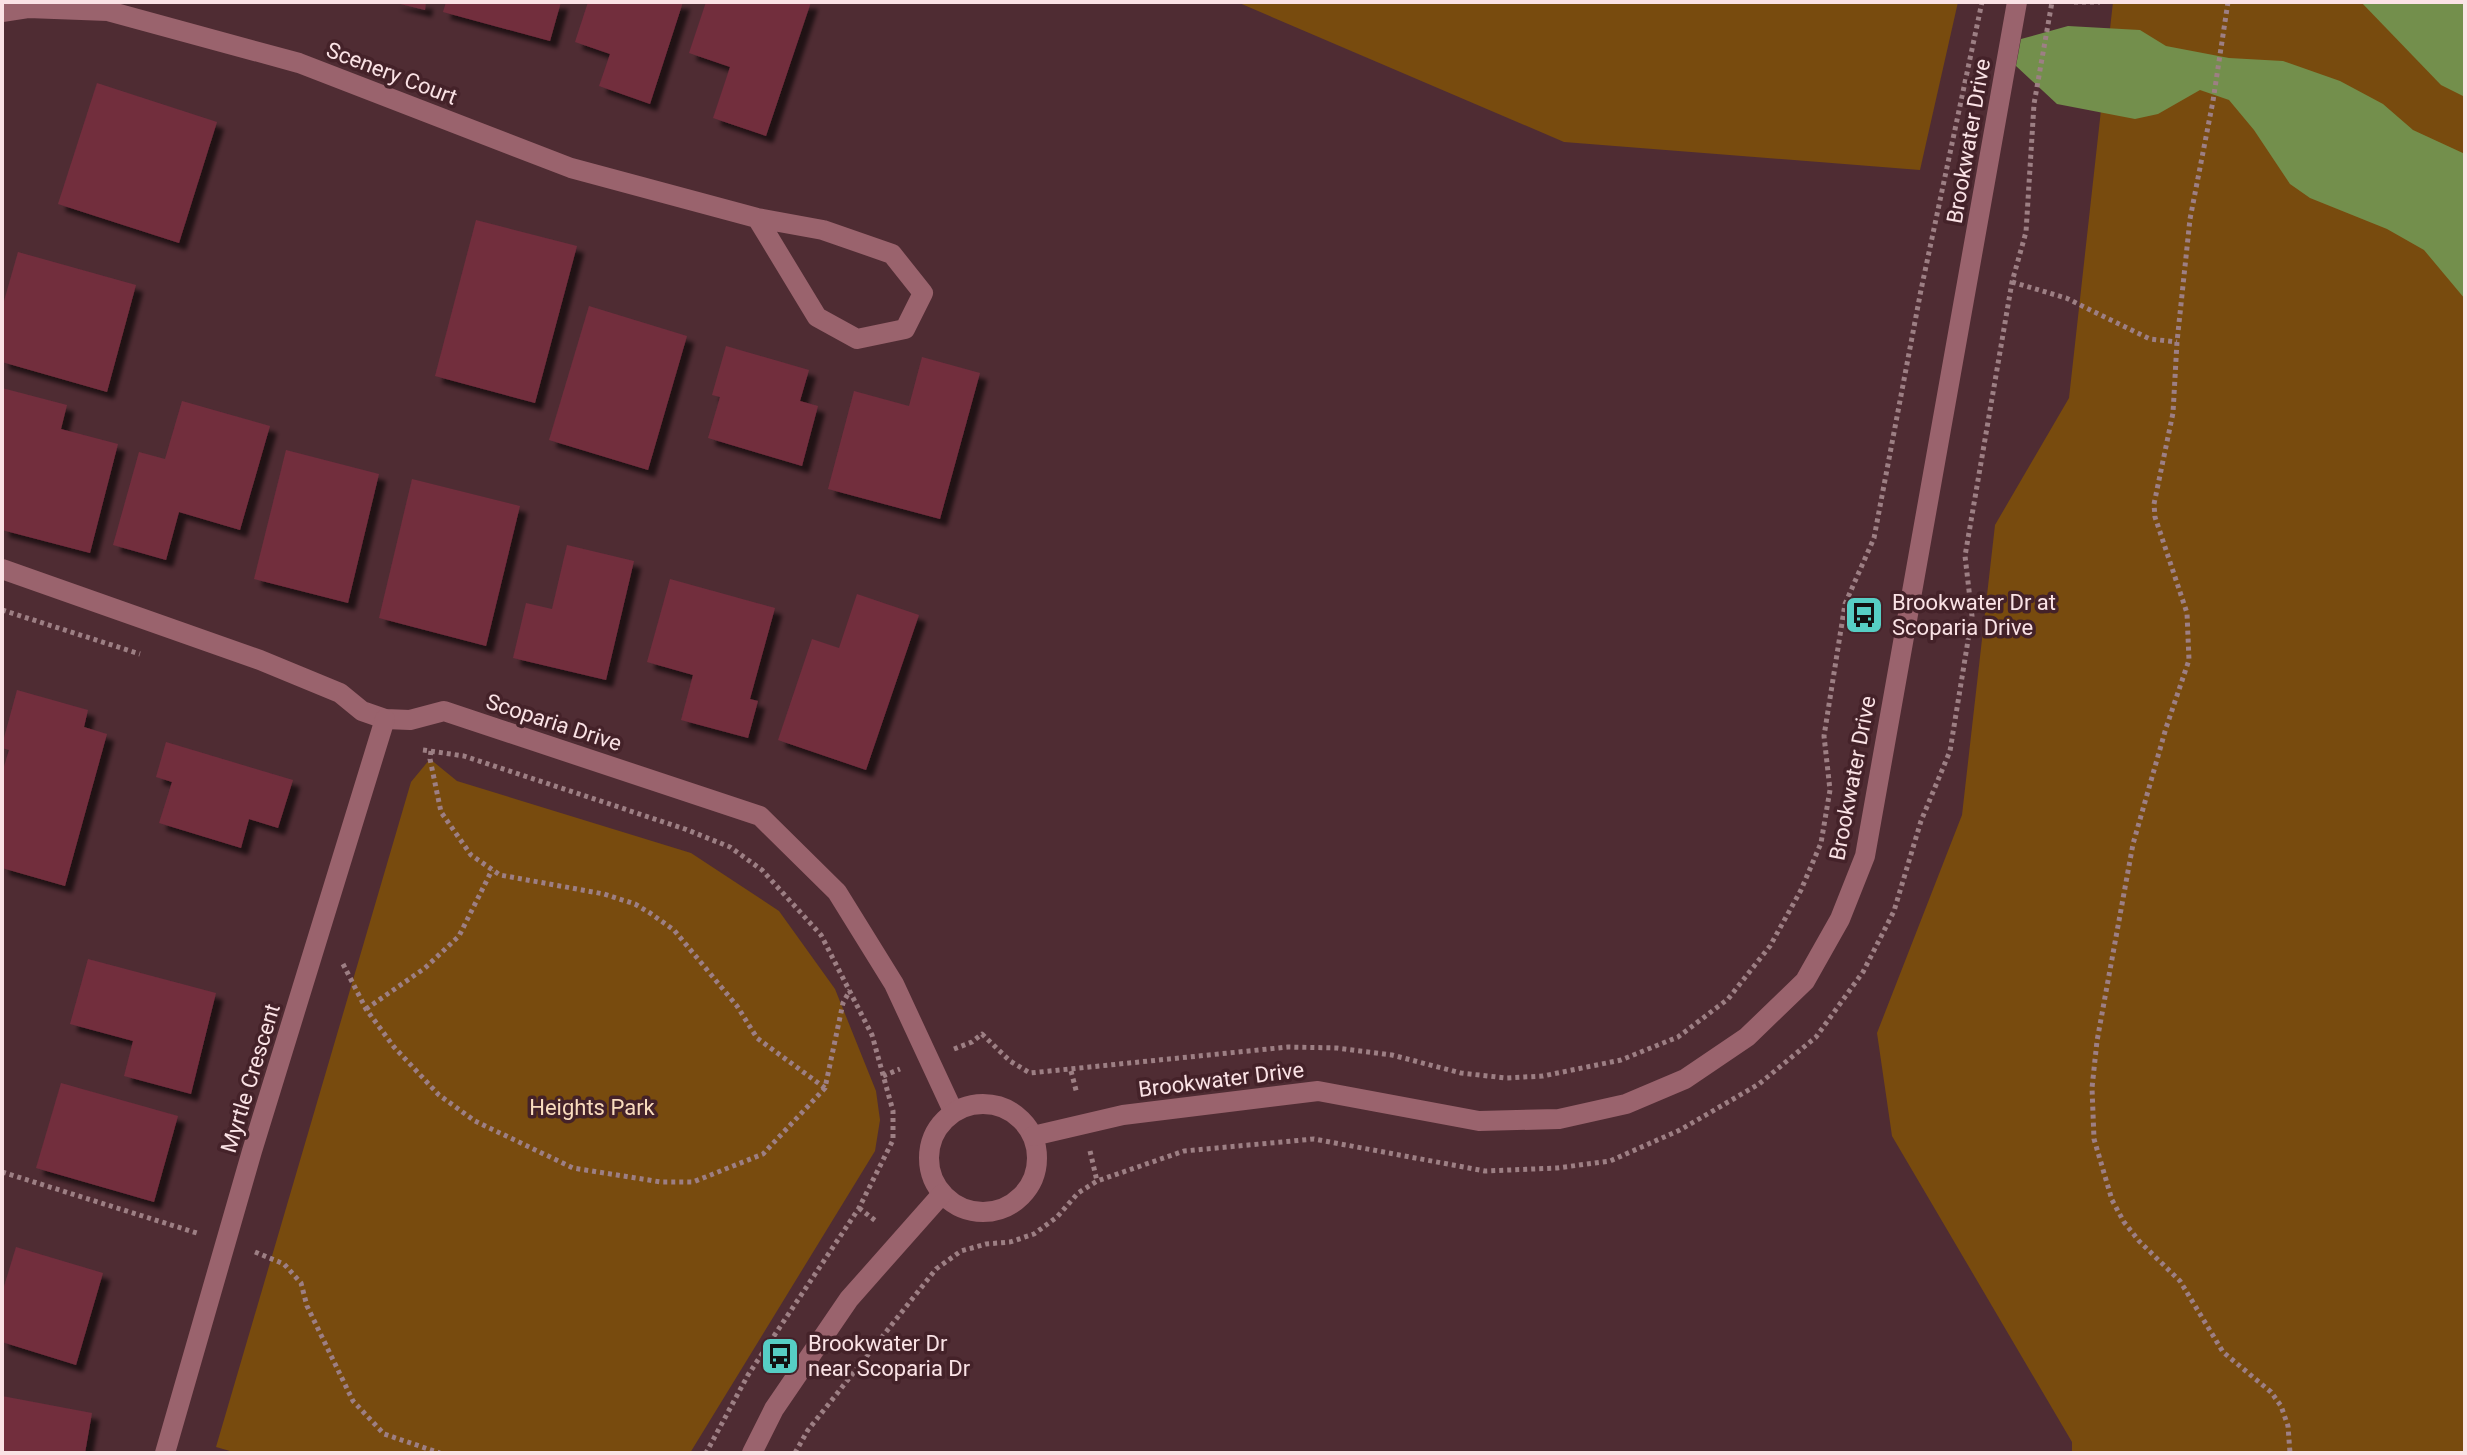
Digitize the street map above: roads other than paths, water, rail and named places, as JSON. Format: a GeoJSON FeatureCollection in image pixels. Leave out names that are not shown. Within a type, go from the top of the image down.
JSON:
{"type":"FeatureCollection","features":[{"type":"Feature","properties":{"kind":"street","name":"Brookwater Drive"},"geometry":{"type":"LineString","coordinates":[[1033,1136],[1123,1115],[1318,1091],[1479,1121],[1559,1119],[1626,1104],[1685,1079],[1747,1037],[1805,981],[1840,919],[1865,856],[2017,2]]}},
{"type":"Feature","properties":{"kind":"street","name":"Scenery Court"},"geometry":{"type":"LineString","coordinates":[[2,12],[28,8],[108,11],[299,63],[571,168],[757,218],[823,230],[892,254],[923,293],[905,329],[857,339],[817,317],[757,218]]}},
{"type":"Feature","properties":{"kind":"street"},"geometry":{"type":"LineString","coordinates":[[2,569],[260,660],[340,693],[362,711],[385,719]]}},
{"type":"Feature","properties":{"kind":"street","name":"Scoparia Drive"},"geometry":{"type":"LineString","coordinates":[[385,719],[410,720],[444,711],[760,816],[837,892],[894,984],[953,1111]]}},
{"type":"Feature","properties":{"kind":"street","name":"Myrtle Crescent"},"geometry":{"type":"LineString","coordinates":[[165,1453],[252,1151],[385,719]]}},
{"type":"Feature","properties":{"kind":"street"},"geometry":{"type":"LineString","coordinates":[[994,1104],[1010,1110],[1023,1121],[1033,1136],[1037,1170],[1031,1186],[1005,1209],[988,1213],[955,1205],[942,1194],[933,1180],[929,1163],[930,1147],[936,1131],[953,1111],[965,1105],[994,1104]]}},
{"type":"Feature","properties":{"kind":"street"},"geometry":{"type":"LineString","coordinates":[[752,1453],[774,1409],[849,1299],[942,1194]]}},
{"type":"Feature","properties":{"kind":"place","name":"Brookwater Dr at Scoparia Drive"},"geometry":{"type":"Point","coordinates":[1864,615]}},
{"type":"Feature","properties":{"kind":"place","name":"Brookwater Dr near Scoparia Dr"},"geometry":{"type":"Point","coordinates":[780,1356]}},
{"type":"Feature","properties":{"kind":"park label","name":"Heights Park"},"geometry":{"type":"Point","coordinates":[592,1107]}}]}
